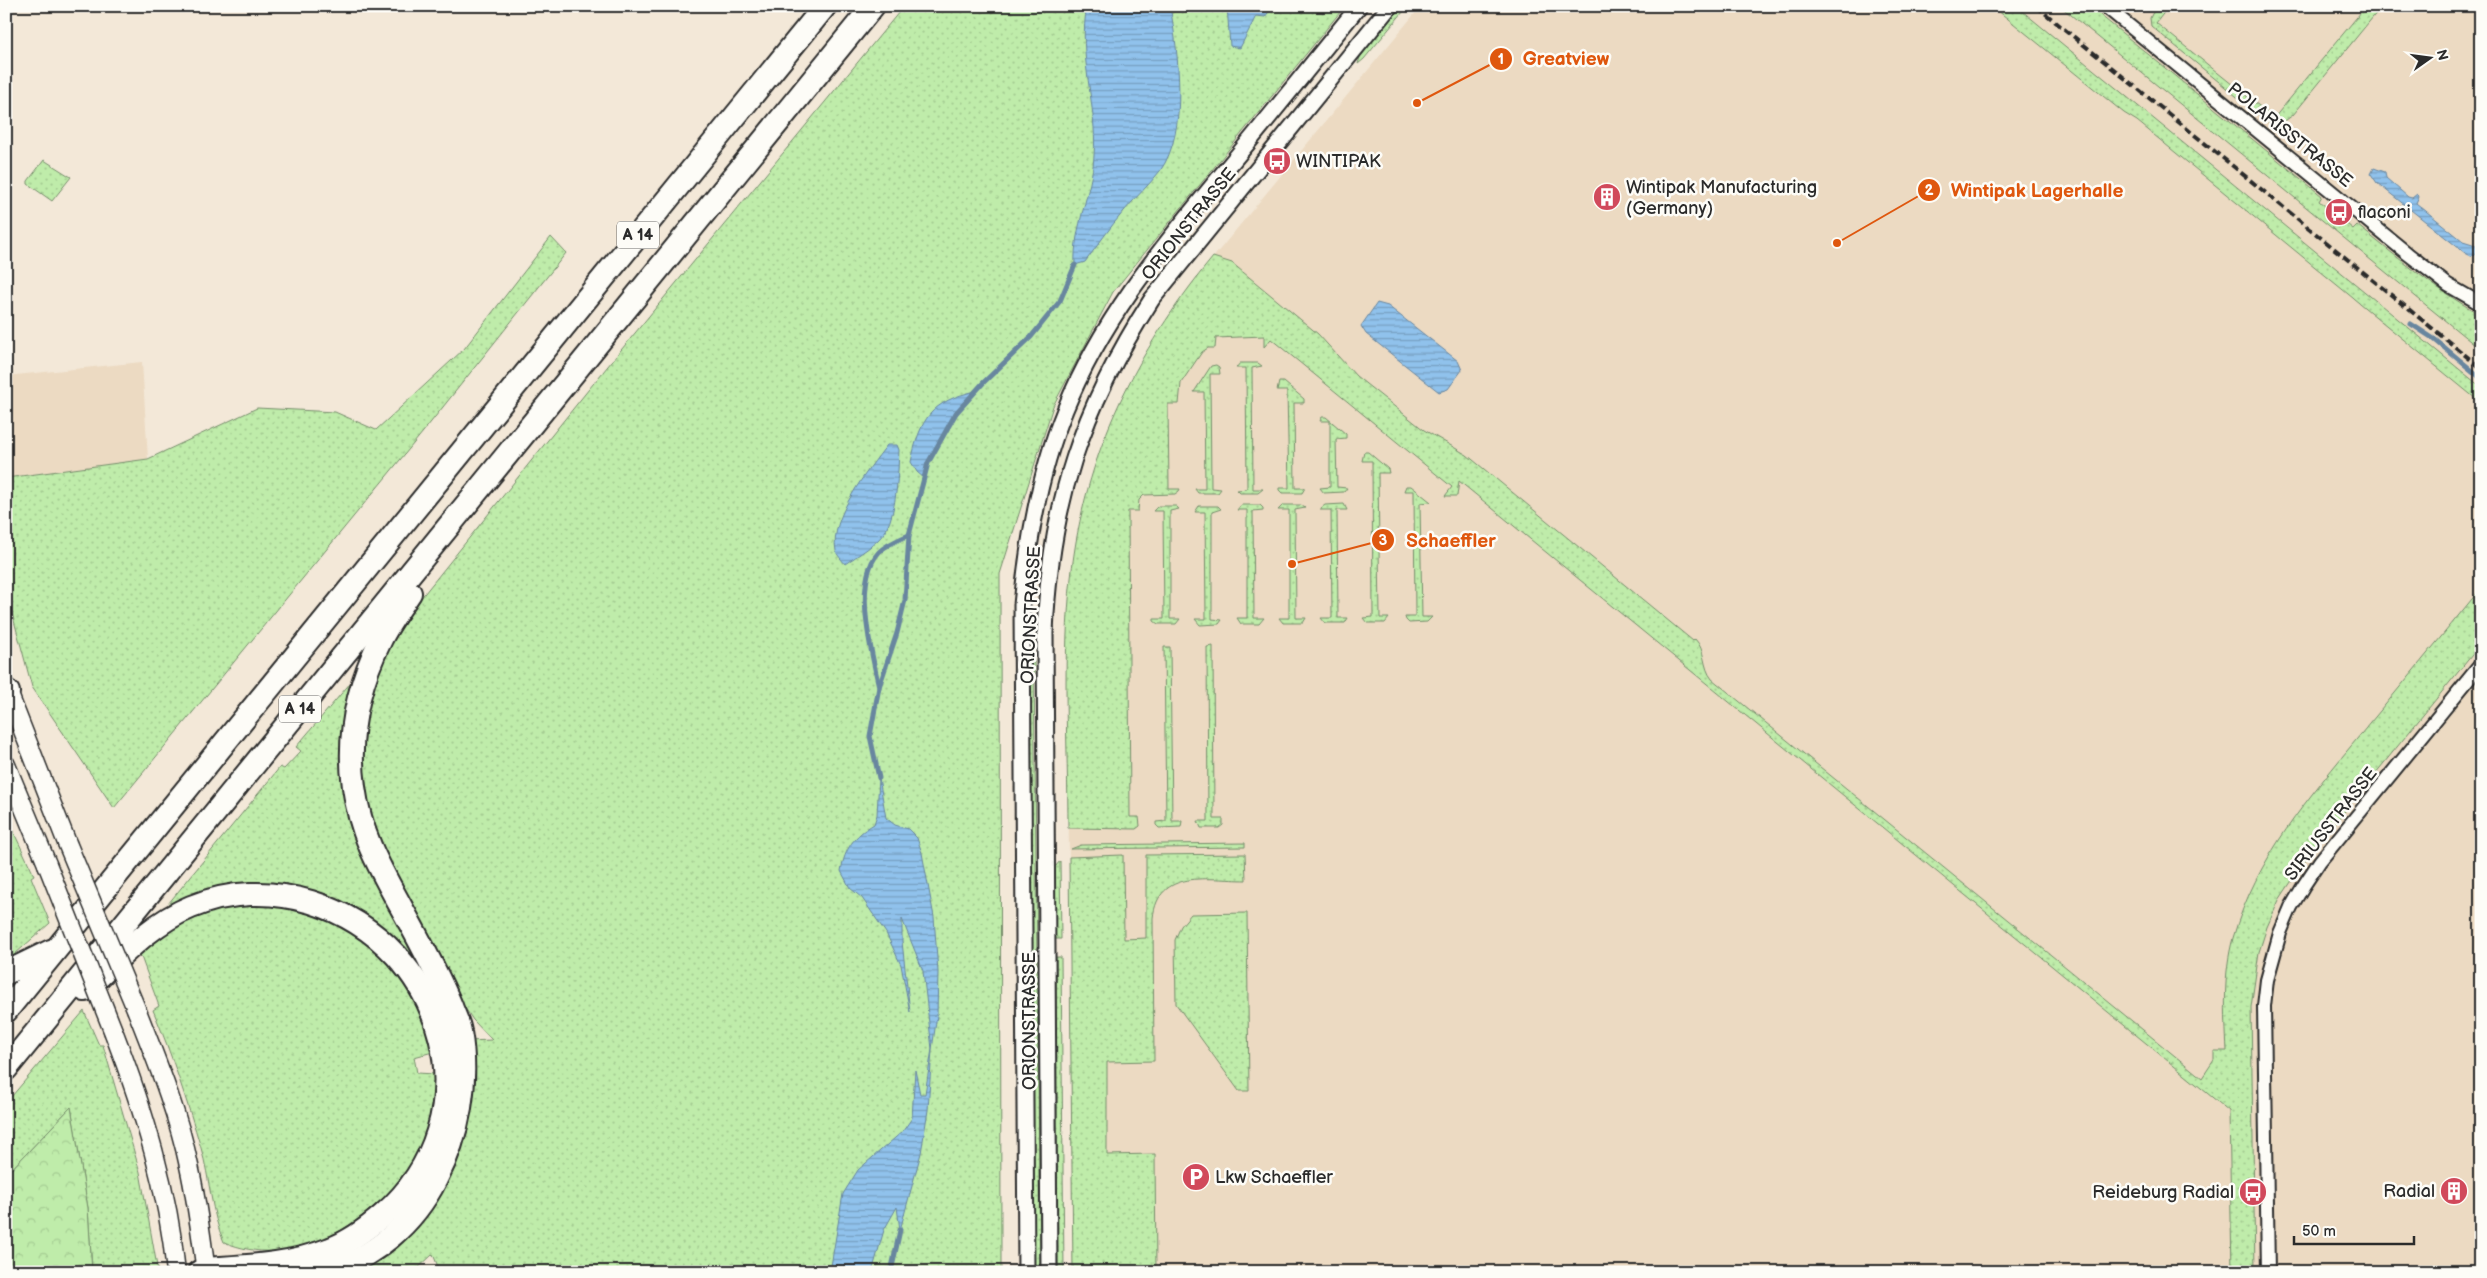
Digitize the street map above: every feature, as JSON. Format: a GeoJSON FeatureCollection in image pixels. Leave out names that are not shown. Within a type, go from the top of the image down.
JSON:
{"type":"FeatureCollection","features":[{"type":"Feature","properties":{"kind":"highway","name":"A 14"},"geometry":{"type":"LineString","coordinates":[[6,1011],[825,6]]}},
{"type":"Feature","properties":{"kind":"highway","name":"A 14"},"geometry":{"type":"LineString","coordinates":[[6,1068],[872,6]]}},
{"type":"Feature","properties":{"kind":"highway"},"geometry":{"type":"LineString","coordinates":[[326,1272],[343,1267],[381,1245],[409,1222],[428,1196],[446,1161],[456,1133],[461,1105],[463,1066],[460,1031],[436,973],[363,832],[354,787],[350,746],[357,706],[381,639],[467,504]]}},
{"type":"Feature","properties":{"kind":"highway"},"geometry":{"type":"LineString","coordinates":[[29,1041],[156,926],[173,915],[210,900],[242,894],[274,894],[299,898],[356,920],[398,956],[416,979],[430,1005],[440,1035],[445,1069],[442,1117],[433,1148],[409,1189],[382,1216],[350,1239],[331,1249],[275,1264],[203,1271]]}},
{"type":"Feature","properties":{"kind":"highway"},"geometry":{"type":"LineString","coordinates":[[6,974],[58,947]]}},
{"type":"Feature","properties":{"kind":"main road"},"geometry":{"type":"LineString","coordinates":[[7,691],[137,1012],[174,1109],[189,1165],[203,1271]]}},
{"type":"Feature","properties":{"kind":"main road"},"geometry":{"type":"LineString","coordinates":[[6,765],[114,1033],[145,1117],[172,1232],[176,1272]]}},
{"type":"Feature","properties":{"kind":"street","name":"ORIONSTRASSE"},"geometry":{"type":"LineString","coordinates":[[1026,1272],[1021,622],[1024,577],[1050,453],[1064,411],[1100,338],[1147,265],[1359,6]]}},
{"type":"Feature","properties":{"kind":"street","name":"ORIONSTRASSE"},"geometry":{"type":"LineString","coordinates":[[1049,1272],[1045,633],[1048,581],[1056,520],[1074,455],[1100,390],[1123,345],[1152,299],[1390,6]]}},
{"type":"Feature","properties":{"kind":"street","name":"POLARISSTRASSE"},"geometry":{"type":"LineString","coordinates":[[2105,6],[2416,260],[2448,285],[2481,304]]}},
{"type":"Feature","properties":{"kind":"street","name":"SIRIUSSTRASSE"},"geometry":{"type":"LineString","coordinates":[[2268,1272],[2264,1006],[2272,959],[2280,933],[2291,907],[2320,861],[2481,664]]}},
{"type":"Feature","properties":{"kind":"shaded area"},"geometry":{"type":"Polygon","coordinates":[[[1421,6],[2481,6],[2481,1272],[1073,1272],[1067,649],[1071,579],[1075,549],[1094,467],[1127,386],[1188,288],[1421,6]]]}},
{"type":"Feature","properties":{"kind":"shaded area"},"geometry":{"type":"Polygon","coordinates":[[[142,362],[148,459],[6,478],[6,376],[142,362]]]}},
{"type":"Feature","properties":{"kind":"green space"},"geometry":{"type":"Polygon","coordinates":[[[904,6],[1345,6],[1113,292],[1053,406],[1000,574],[1001,1272],[440,1272],[433,1254],[414,1272],[338,1272],[383,1247],[468,1041],[492,1040],[473,1020],[457,996],[374,832],[358,765],[369,690],[400,624],[589,389],[904,6]]]}},
{"type":"Feature","properties":{"kind":"green space"},"geometry":{"type":"Polygon","coordinates":[[[1401,6],[1408,6],[1358,64],[1360,57],[1401,6]]]}},
{"type":"Feature","properties":{"kind":"green space"},"geometry":{"type":"Polygon","coordinates":[[[1992,6],[2016,6],[2481,387],[2481,403],[2137,121],[2124,113],[1992,6]]]}},
{"type":"Feature","properties":{"kind":"green space"},"geometry":{"type":"Polygon","coordinates":[[[2060,6],[2089,6],[2322,196],[2319,201],[2353,229],[2357,225],[2433,284],[2481,315],[2481,350],[2060,6]]]}},
{"type":"Feature","properties":{"kind":"green space"},"geometry":{"type":"Polygon","coordinates":[[[2156,6],[2169,6],[2156,23],[2274,118],[2366,6],[2382,6],[2293,115],[2282,123],[2270,124],[2151,26],[2150,18],[2156,6]]]}},
{"type":"Feature","properties":{"kind":"green space"},"geometry":{"type":"Polygon","coordinates":[[[44,160],[71,177],[52,201],[28,184],[28,181],[44,160]]]}},
{"type":"Feature","properties":{"kind":"green space"},"geometry":{"type":"Polygon","coordinates":[[[551,237],[566,253],[423,432],[114,808],[32,687],[6,591],[6,478],[148,459],[257,408],[335,412],[376,430],[464,349],[551,237]]]}},
{"type":"Feature","properties":{"kind":"green space"},"geometry":{"type":"Polygon","coordinates":[[[1213,257],[1232,263],[1318,334],[1356,376],[1424,430],[1467,455],[1693,641],[1695,639],[1701,648],[1712,679],[2202,1078],[2214,1060],[2214,1051],[2227,1051],[2226,994],[2230,952],[2243,909],[2255,881],[2286,830],[2322,781],[2481,588],[2481,644],[2309,855],[2279,900],[2267,927],[2259,952],[2251,1007],[2255,1272],[2232,1272],[2229,1111],[1459,481],[1457,496],[1445,496],[1452,487],[1271,339],[1264,347],[1264,336],[1216,338],[1215,348],[1208,348],[1202,352],[1181,383],[1179,404],[1168,404],[1169,489],[1180,489],[1175,494],[1144,495],[1139,500],[1138,511],[1128,511],[1130,817],[1139,817],[1140,826],[1136,829],[1068,828],[1066,671],[1068,609],[1078,533],[1088,489],[1101,447],[1137,368],[1185,293],[1213,257]]]}},
{"type":"Feature","properties":{"kind":"green space"},"geometry":{"type":"Polygon","coordinates":[[[1240,363],[1258,363],[1262,366],[1252,368],[1253,489],[1263,489],[1258,493],[1240,493],[1237,490],[1247,489],[1246,368],[1236,368],[1240,363]]]}},
{"type":"Feature","properties":{"kind":"green space"},"geometry":{"type":"Polygon","coordinates":[[[1216,365],[1219,367],[1220,374],[1210,374],[1211,488],[1221,489],[1218,493],[1198,493],[1195,489],[1205,489],[1204,392],[1194,392],[1211,366],[1216,365]]]}},
{"type":"Feature","properties":{"kind":"green space"},"geometry":{"type":"Polygon","coordinates":[[[1279,382],[1284,382],[1304,399],[1304,403],[1294,403],[1295,488],[1305,488],[1302,493],[1282,493],[1279,490],[1279,488],[1289,488],[1287,391],[1277,391],[1279,382]]]}},
{"type":"Feature","properties":{"kind":"green space"},"geometry":{"type":"Polygon","coordinates":[[[1322,417],[1326,417],[1346,434],[1346,438],[1336,439],[1337,487],[1347,488],[1344,492],[1324,493],[1320,488],[1330,487],[1330,421],[1320,421],[1322,417]]]}},
{"type":"Feature","properties":{"kind":"green space"},"geometry":{"type":"Polygon","coordinates":[[[1364,452],[1368,452],[1388,469],[1389,473],[1378,473],[1380,618],[1389,618],[1385,623],[1367,623],[1363,618],[1373,617],[1372,461],[1362,461],[1364,452]]]}},
{"type":"Feature","properties":{"kind":"green space"},"geometry":{"type":"Polygon","coordinates":[[[1406,486],[1411,486],[1431,502],[1420,503],[1422,617],[1432,617],[1427,622],[1409,623],[1405,617],[1415,617],[1414,491],[1404,491],[1406,486]]]}},
{"type":"Feature","properties":{"kind":"green space"},"geometry":{"type":"Polygon","coordinates":[[[1344,504],[1347,510],[1337,510],[1338,618],[1348,618],[1345,623],[1325,623],[1321,618],[1332,618],[1331,510],[1321,510],[1321,508],[1325,505],[1344,504]]]}},
{"type":"Feature","properties":{"kind":"green space"},"geometry":{"type":"Polygon","coordinates":[[[1241,505],[1260,505],[1263,508],[1263,510],[1253,511],[1254,618],[1264,618],[1259,624],[1241,624],[1237,618],[1247,618],[1247,510],[1237,510],[1241,505]]]}},
{"type":"Feature","properties":{"kind":"green space"},"geometry":{"type":"Polygon","coordinates":[[[1283,505],[1301,505],[1305,508],[1295,510],[1296,618],[1306,618],[1303,623],[1283,623],[1279,618],[1289,618],[1289,510],[1278,510],[1283,505]]]}},
{"type":"Feature","properties":{"kind":"green space"},"geometry":{"type":"Polygon","coordinates":[[[1158,506],[1176,506],[1179,509],[1170,511],[1170,619],[1180,619],[1176,624],[1158,624],[1154,621],[1154,619],[1164,619],[1163,511],[1153,511],[1158,506]]]}},
{"type":"Feature","properties":{"kind":"green space"},"geometry":{"type":"Polygon","coordinates":[[[1199,506],[1218,506],[1221,509],[1212,512],[1212,619],[1222,620],[1219,624],[1200,625],[1195,619],[1206,619],[1205,512],[1195,512],[1199,506]]]}},
{"type":"Feature","properties":{"kind":"green space"},"geometry":{"type":"Polygon","coordinates":[[[1213,646],[1214,819],[1223,819],[1223,825],[1219,828],[1201,828],[1198,821],[1208,821],[1207,647],[1213,646]]]}},
{"type":"Feature","properties":{"kind":"green space"},"geometry":{"type":"Polygon","coordinates":[[[1164,647],[1170,647],[1172,821],[1182,821],[1181,827],[1159,828],[1156,822],[1166,821],[1164,647]]]}},
{"type":"Feature","properties":{"kind":"green space"},"geometry":{"type":"Polygon","coordinates":[[[1029,660],[1034,660],[1040,1272],[1033,1272],[1029,660]]]}},
{"type":"Feature","properties":{"kind":"green space"},"geometry":{"type":"Polygon","coordinates":[[[363,668],[346,767],[431,979],[425,978],[404,949],[377,926],[322,896],[176,906],[168,904],[280,767],[284,769],[301,751],[296,747],[363,668]]]}},
{"type":"Feature","properties":{"kind":"green space"},"geometry":{"type":"Polygon","coordinates":[[[6,816],[34,875],[31,877],[50,923],[6,962],[6,816]]]}},
{"type":"Feature","properties":{"kind":"green space"},"geometry":{"type":"Polygon","coordinates":[[[1245,843],[1245,847],[1071,849],[1081,845],[1245,843]]]}},
{"type":"Feature","properties":{"kind":"green space"},"geometry":{"type":"Polygon","coordinates":[[[1245,854],[1246,880],[1188,880],[1175,884],[1164,891],[1157,902],[1153,918],[1154,1061],[1107,1062],[1107,1155],[1155,1154],[1156,1272],[1073,1272],[1069,857],[1123,855],[1124,939],[1146,938],[1146,855],[1245,854]]]}},
{"type":"Feature","properties":{"kind":"green space"},"geometry":{"type":"Polygon","coordinates":[[[1060,861],[1061,939],[1055,939],[1055,867],[1060,861]]]}},
{"type":"Feature","properties":{"kind":"green space"},"geometry":{"type":"Polygon","coordinates":[[[217,904],[297,904],[380,948],[427,1018],[433,1052],[414,1057],[417,1073],[435,1074],[437,1094],[418,1162],[377,1204],[358,1219],[338,1232],[317,1242],[295,1249],[272,1251],[248,1249],[224,1242],[213,1208],[201,1148],[179,1078],[153,1010],[159,1006],[140,954],[143,945],[217,904]]]}},
{"type":"Feature","properties":{"kind":"green space"},"geometry":{"type":"Polygon","coordinates":[[[1247,913],[1249,1091],[1239,1091],[1176,1004],[1175,940],[1181,926],[1191,914],[1247,913]]]}},
{"type":"Feature","properties":{"kind":"green space"},"geometry":{"type":"Polygon","coordinates":[[[1056,957],[1061,957],[1064,1272],[1058,1272],[1056,957]]]}},
{"type":"Feature","properties":{"kind":"green space"},"geometry":{"type":"Polygon","coordinates":[[[84,1011],[99,1045],[103,1045],[140,1172],[158,1272],[92,1272],[88,1208],[71,1107],[6,1175],[6,1103],[84,1011]]]}},
{"type":"Feature","properties":{"kind":"green space"},"geometry":{"type":"Polygon","coordinates":[[[71,1107],[88,1208],[92,1272],[9,1272],[6,1266],[6,1175],[71,1107]]]}},
{"type":"Feature","properties":{"kind":"water"},"geometry":{"type":"Polygon","coordinates":[[[1087,6],[1170,6],[1178,68],[1178,113],[1175,135],[1169,154],[1160,171],[1119,217],[1085,262],[1075,265],[1077,237],[1093,170],[1094,156],[1093,118],[1084,43],[1087,6]]]}},
{"type":"Feature","properties":{"kind":"water"},"geometry":{"type":"Polygon","coordinates":[[[1227,6],[1273,6],[1265,17],[1256,16],[1240,48],[1230,46],[1227,6]]]}},
{"type":"Feature","properties":{"kind":"water"},"geometry":{"type":"Polygon","coordinates":[[[2374,168],[2385,172],[2386,178],[2408,197],[2412,198],[2417,194],[2419,196],[2416,203],[2463,241],[2479,246],[2480,252],[2471,256],[2465,253],[2377,183],[2371,174],[2374,168]]]}},
{"type":"Feature","properties":{"kind":"water"},"geometry":{"type":"Polygon","coordinates":[[[1377,303],[1388,306],[1458,361],[1462,370],[1448,389],[1439,392],[1366,334],[1361,326],[1377,303]]]}},
{"type":"Feature","properties":{"kind":"water"},"geometry":{"type":"Polygon","coordinates":[[[976,391],[945,432],[933,454],[924,478],[917,472],[911,462],[924,423],[930,414],[948,400],[976,391]]]}},
{"type":"Feature","properties":{"kind":"water"},"geometry":{"type":"Polygon","coordinates":[[[887,445],[897,445],[899,450],[896,491],[890,522],[878,540],[845,564],[836,551],[835,538],[838,524],[852,495],[887,445]]]}},
{"type":"Feature","properties":{"kind":"water"},"geometry":{"type":"Polygon","coordinates":[[[879,778],[886,818],[895,825],[908,829],[917,838],[922,853],[934,917],[938,972],[937,1015],[932,1049],[923,971],[902,919],[902,942],[910,1012],[901,965],[886,933],[862,898],[850,888],[841,871],[845,856],[852,843],[861,833],[874,824],[877,815],[879,778]]]}},
{"type":"Feature","properties":{"kind":"water"},"geometry":{"type":"Polygon","coordinates":[[[932,1049],[928,1110],[921,1153],[900,1230],[897,1207],[884,1230],[872,1272],[830,1272],[843,1194],[858,1170],[903,1131],[912,1118],[915,1070],[920,1094],[925,1094],[932,1049]]]}},
{"type":"Feature","properties":{"kind":"waterway"},"geometry":{"type":"LineString","coordinates":[[879,778],[870,736],[879,687],[897,633],[905,600],[909,535],[928,463],[956,413],[984,382],[1031,337],[1060,301],[1075,265]]}},
{"type":"Feature","properties":{"kind":"waterway"},"geometry":{"type":"LineString","coordinates":[[2411,324],[2434,339],[2481,378]]}},
{"type":"Feature","properties":{"kind":"waterway"},"geometry":{"type":"LineString","coordinates":[[879,687],[866,618],[865,599],[867,581],[871,565],[879,552],[889,544],[909,535]]}},
{"type":"Feature","properties":{"kind":"waterway"},"geometry":{"type":"LineString","coordinates":[[891,1272],[900,1230]]}},
{"type":"Feature","properties":{"kind":"railway"},"geometry":{"type":"LineString","coordinates":[[2036,6],[2481,368]]}},
{"type":"Feature","properties":{"kind":"place","name":"Greatview"},"geometry":{"type":"Point","coordinates":[1417,103]}},
{"type":"Feature","properties":{"kind":"place","name":"WINTIPAK"},"geometry":{"type":"Point","coordinates":[1277,161]}},
{"type":"Feature","properties":{"kind":"place","name":"Wintipak Manufacturing (Germany)"},"geometry":{"type":"Point","coordinates":[1607,197]}},
{"type":"Feature","properties":{"kind":"place","name":"flaconi"},"geometry":{"type":"Point","coordinates":[2339,212]}},
{"type":"Feature","properties":{"kind":"place","name":"Wintipak Lagerhalle"},"geometry":{"type":"Point","coordinates":[1837,243]}},
{"type":"Feature","properties":{"kind":"place","name":"Schaeffler"},"geometry":{"type":"Point","coordinates":[1292,564]}},
{"type":"Feature","properties":{"kind":"place","name":"Lkw Schaeffler"},"geometry":{"type":"Point","coordinates":[1196,1177]}},
{"type":"Feature","properties":{"kind":"place","name":"Radial"},"geometry":{"type":"Point","coordinates":[2454,1191]}},
{"type":"Feature","properties":{"kind":"place","name":"Reideburg Radial"},"geometry":{"type":"Point","coordinates":[2253,1192]}}]}
